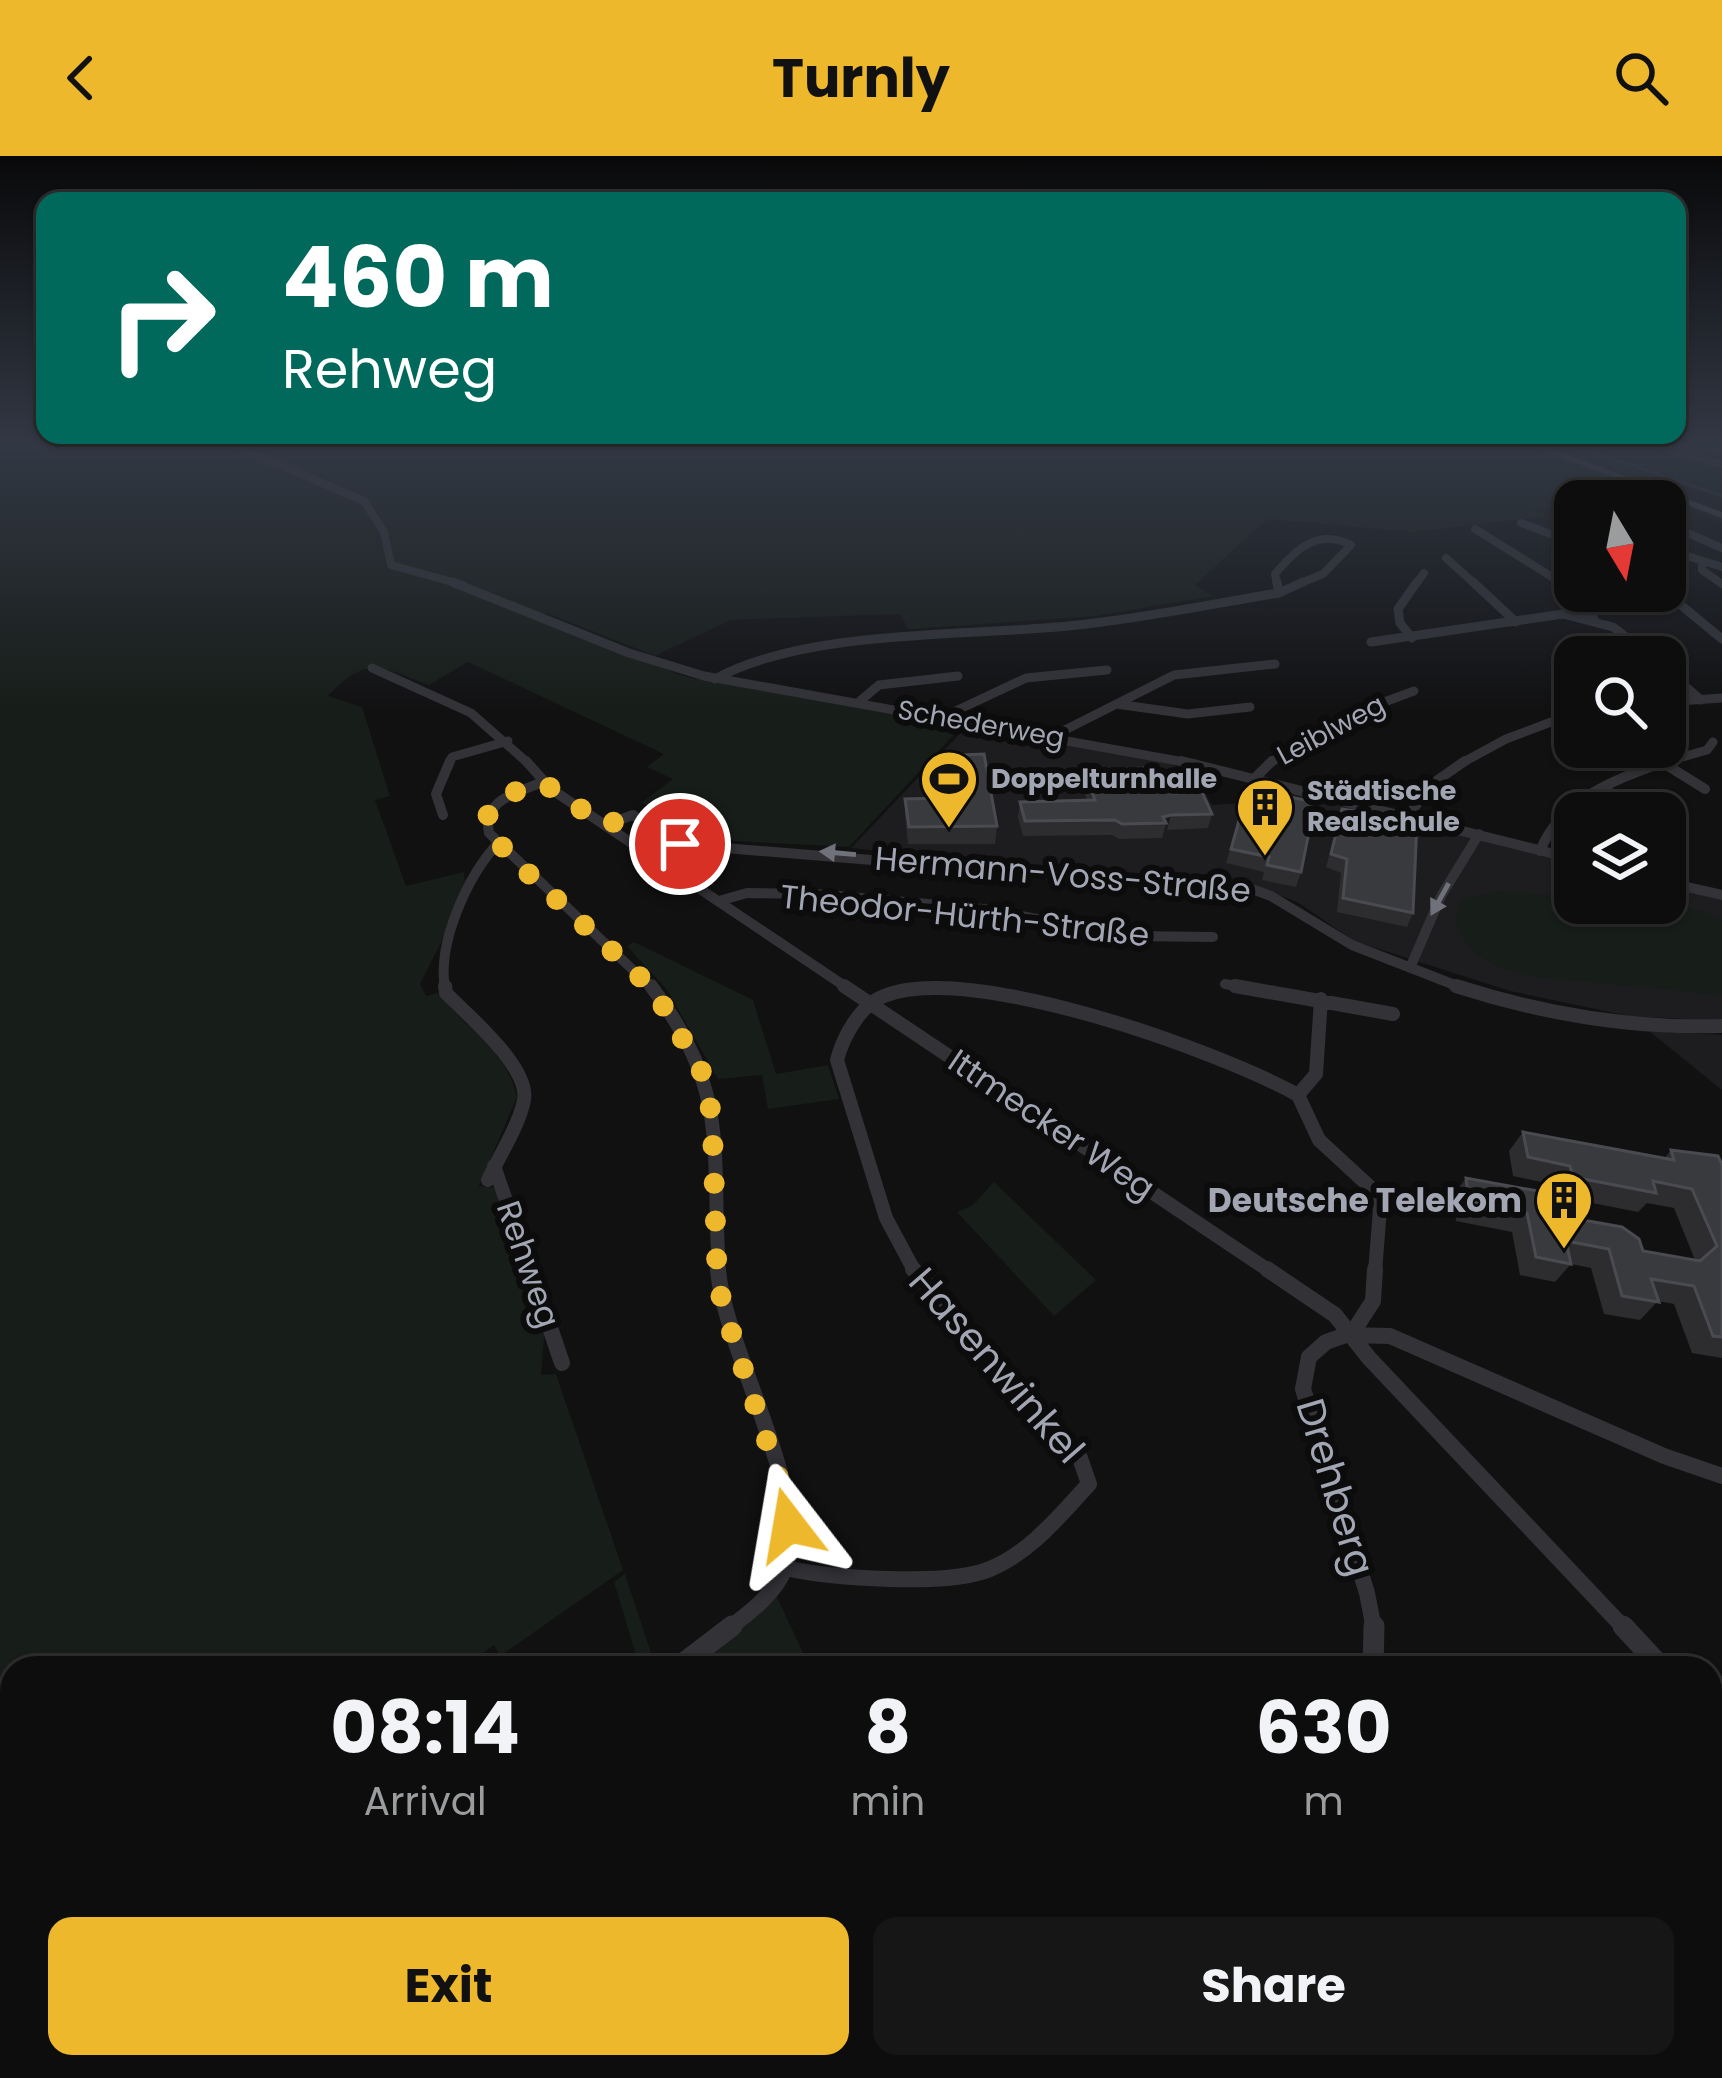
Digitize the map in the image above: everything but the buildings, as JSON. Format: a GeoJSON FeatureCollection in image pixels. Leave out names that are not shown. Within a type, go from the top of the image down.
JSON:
{"type":"FeatureCollection","features":[{"type":"Feature","properties":{"kind":"street","name":"Schederweg"},"geometry":{"type":"LineString","coordinates":[[384,532],[389,562],[395,566],[468,586],[629,653],[716,679],[945,716],[1256,778],[1554,854]]}},
{"type":"Feature","properties":{"kind":"street"},"geometry":{"type":"LineString","coordinates":[[1479,532],[1576,593],[1594,619]]}},
{"type":"Feature","properties":{"kind":"street"},"geometry":{"type":"LineString","coordinates":[[1686,532],[1722,548]]}},
{"type":"Feature","properties":{"kind":"street"},"geometry":{"type":"LineString","coordinates":[[716,679],[735,668],[815,647],[1082,625],[1279,593],[1323,574],[1351,545],[1332,537],[1308,541],[1276,574],[1279,593]]}},
{"type":"Feature","properties":{"kind":"street"},"geometry":{"type":"LineString","coordinates":[[1686,556],[1722,567]]}},
{"type":"Feature","properties":{"kind":"street"},"geometry":{"type":"LineString","coordinates":[[1446,558],[1516,622]]}},
{"type":"Feature","properties":{"kind":"street"},"geometry":{"type":"LineString","coordinates":[[1702,562],[1702,570],[1722,584]]}},
{"type":"Feature","properties":{"kind":"street"},"geometry":{"type":"LineString","coordinates":[[1412,638],[1400,623],[1398,609],[1424,573]]}},
{"type":"Feature","properties":{"kind":"street"},"geometry":{"type":"LineString","coordinates":[[1686,609],[1722,639]]}},
{"type":"Feature","properties":{"kind":"street"},"geometry":{"type":"LineString","coordinates":[[1371,642],[1557,614],[1594,619],[1626,636]]}},
{"type":"Feature","properties":{"kind":"street"},"geometry":{"type":"LineString","coordinates":[[1053,736],[1179,674],[1275,664]]}},
{"type":"Feature","properties":{"kind":"street","name":"Ittmecker Weg"},"geometry":{"type":"LineString","coordinates":[[372,668],[471,713],[508,741],[542,782],[1308,1297],[1353,1332],[1369,1358],[1651,1656]]}},
{"type":"Feature","properties":{"kind":"street"},"geometry":{"type":"LineString","coordinates":[[945,716],[1017,681],[1107,670]]}},
{"type":"Feature","properties":{"kind":"street"},"geometry":{"type":"LineString","coordinates":[[860,701],[879,685],[958,676]]}},
{"type":"Feature","properties":{"kind":"street"},"geometry":{"type":"LineString","coordinates":[[1686,687],[1701,700]]}},
{"type":"Feature","properties":{"kind":"street","name":"Leiblweg"},"geometry":{"type":"LineString","coordinates":[[1256,778],[1278,754],[1353,712],[1414,692]]}},
{"type":"Feature","properties":{"kind":"street"},"geometry":{"type":"LineString","coordinates":[[1686,700],[1722,698]]}},
{"type":"Feature","properties":{"kind":"street"},"geometry":{"type":"LineString","coordinates":[[1116,704],[1184,714],[1250,707]]}},
{"type":"Feature","properties":{"kind":"street"},"geometry":{"type":"LineString","coordinates":[[1407,817],[1414,800],[1430,784],[1526,730],[1554,720]]}},
{"type":"Feature","properties":{"kind":"street"},"geometry":{"type":"LineString","coordinates":[[443,815],[436,794],[452,757],[508,741]]}},
{"type":"Feature","properties":{"kind":"street"},"geometry":{"type":"LineString","coordinates":[[1686,754],[1707,750],[1713,742]]}},
{"type":"Feature","properties":{"kind":"street"},"geometry":{"type":"LineString","coordinates":[[1540,850],[1553,825],[1637,768]]}},
{"type":"Feature","properties":{"kind":"street"},"geometry":{"type":"LineString","coordinates":[[1672,768],[1705,789]]}},
{"type":"Feature","properties":{"kind":"street","name":"Rehweg"},"geometry":{"type":"LineString","coordinates":[[542,782],[501,797],[490,808],[487,824],[498,843],[476,867],[441,966],[442,982],[452,1001],[504,1052],[523,1080],[524,1101],[491,1173],[562,1363]]}},
{"type":"Feature","properties":{"kind":"street"},"geometry":{"type":"LineString","coordinates":[[1604,788],[1609,792]]}},
{"type":"Feature","properties":{"kind":"street","name":"Hermann-Voss-Straße"},"geometry":{"type":"LineString","coordinates":[[604,825],[633,815],[680,844],[1247,886],[1288,903],[1348,944],[1410,968],[1557,1011],[1633,1023],[1722,1026]]}},
{"type":"Feature","properties":{"kind":"street"},"geometry":{"type":"LineString","coordinates":[[1410,968],[1441,896],[1479,835]]}},
{"type":"Feature","properties":{"kind":"street"},"geometry":{"type":"LineString","coordinates":[[498,843],[653,989],[706,1083],[722,1303],[785,1498],[790,1534],[785,1568],[766,1593],[691,1656]]}},
{"type":"Feature","properties":{"kind":"street"},"geometry":{"type":"LineString","coordinates":[[1686,887],[1722,895]]}},
{"type":"Feature","properties":{"kind":"street","name":"Theodor-Hürth-Straße"},"geometry":{"type":"LineString","coordinates":[[719,901],[747,893],[817,894],[983,909],[1132,936],[1213,937]]}},
{"type":"Feature","properties":{"kind":"street"},"geometry":{"type":"LineString","coordinates":[[1225,984],[1393,1014]]}},
{"type":"Feature","properties":{"kind":"street"},"geometry":{"type":"LineString","coordinates":[[872,1003],[886,994],[928,989],[1014,994],[1260,1074],[1298,1095],[1319,1139],[1370,1187],[1380,1209],[1373,1301],[1353,1332],[1396,1338],[1664,1456],[1722,1476]]}},
{"type":"Feature","properties":{"kind":"street"},"geometry":{"type":"LineString","coordinates":[[1298,1095],[1316,1074],[1322,999]]}},
{"type":"Feature","properties":{"kind":"street","name":"Hasenwinkel"},"geometry":{"type":"LineString","coordinates":[[785,1568],[816,1576],[942,1577],[989,1569],[1040,1538],[1090,1484],[1080,1458],[928,1290],[887,1222],[837,1060],[843,1036],[872,1003]]}},
{"type":"Feature","properties":{"kind":"street","name":"Drehberg"},"geometry":{"type":"LineString","coordinates":[[1353,1332],[1313,1352],[1304,1389],[1367,1593],[1374,1625],[1373,1656]]}},
{"type":"Feature","properties":{"kind":"shaded area"},"geometry":{"type":"Polygon","coordinates":[[[0,532],[1253,532],[1195,585],[1213,596],[1096,616],[908,629],[900,614],[730,620],[655,656],[547,613],[537,619],[686,677],[962,726],[849,847],[734,841],[641,803],[673,779],[647,767],[664,754],[468,662],[429,685],[386,669],[365,669],[328,696],[362,707],[390,796],[375,800],[406,886],[464,872],[466,893],[420,984],[426,996],[438,993],[484,1041],[512,1081],[517,1097],[479,1186],[499,1188],[545,1326],[541,1375],[556,1374],[623,1570],[500,1656],[494,1645],[479,1656],[0,1656],[0,532]]]}},
{"type":"Feature","properties":{"kind":"shaded area"},"geometry":{"type":"Polygon","coordinates":[[[969,724],[1173,762],[1190,793],[1205,793],[1212,805],[1242,803],[1258,782],[1554,858],[1554,924],[1686,924],[1686,890],[1722,899],[1722,1021],[1629,1016],[1510,991],[1354,941],[1299,903],[1246,881],[1113,877],[851,848],[969,724]]]}},
{"type":"Feature","properties":{"kind":"shaded area"},"geometry":{"type":"Polygon","coordinates":[[[1498,891],[1554,896],[1554,924],[1686,924],[1686,908],[1705,913],[1722,920],[1722,995],[1534,977],[1496,965],[1475,952],[1460,932],[1455,919],[1461,899],[1498,891]]]}},
{"type":"Feature","properties":{"kind":"shaded area"},"geometry":{"type":"Polygon","coordinates":[[[634,942],[753,1000],[776,1074],[828,1065],[839,1099],[768,1109],[762,1075],[718,1079],[667,990],[627,946],[634,942]]]}},
{"type":"Feature","properties":{"kind":"shaded area"},"geometry":{"type":"Polygon","coordinates":[[[1649,1031],[1722,1035],[1722,1090],[1649,1031]]]}},
{"type":"Feature","properties":{"kind":"shaded area"},"geometry":{"type":"Polygon","coordinates":[[[994,1182],[1096,1280],[1054,1316],[957,1212],[973,1205],[994,1182]]]}},
{"type":"Feature","properties":{"kind":"shaded area"},"geometry":{"type":"Polygon","coordinates":[[[625,1574],[652,1656],[636,1656],[614,1582],[625,1574]]]}},
{"type":"Feature","properties":{"kind":"shaded area"},"geometry":{"type":"Polygon","coordinates":[[[777,1597],[804,1655],[802,1656],[701,1656],[777,1597]]]}},
{"type":"Feature","properties":{"kind":"place","name":"Doppelturnhalle"},"geometry":{"type":"Point","coordinates":[949,830]}},
{"type":"Feature","properties":{"kind":"place","name":"Städtische Realschule"},"geometry":{"type":"Point","coordinates":[1265,858]}},
{"type":"Feature","properties":{"kind":"place","name":"Deutsche Telekom"},"geometry":{"type":"Point","coordinates":[1564,1251]}},
{"type":"Feature","properties":{"kind":"route"},"geometry":{"type":"LineString","coordinates":[[680,844],[636,816],[604,825],[542,782],[501,797],[486,818],[490,833],[514,860],[653,989],[701,1070],[712,1115],[722,1303],[785,1498],[789,1525]]}}]}
